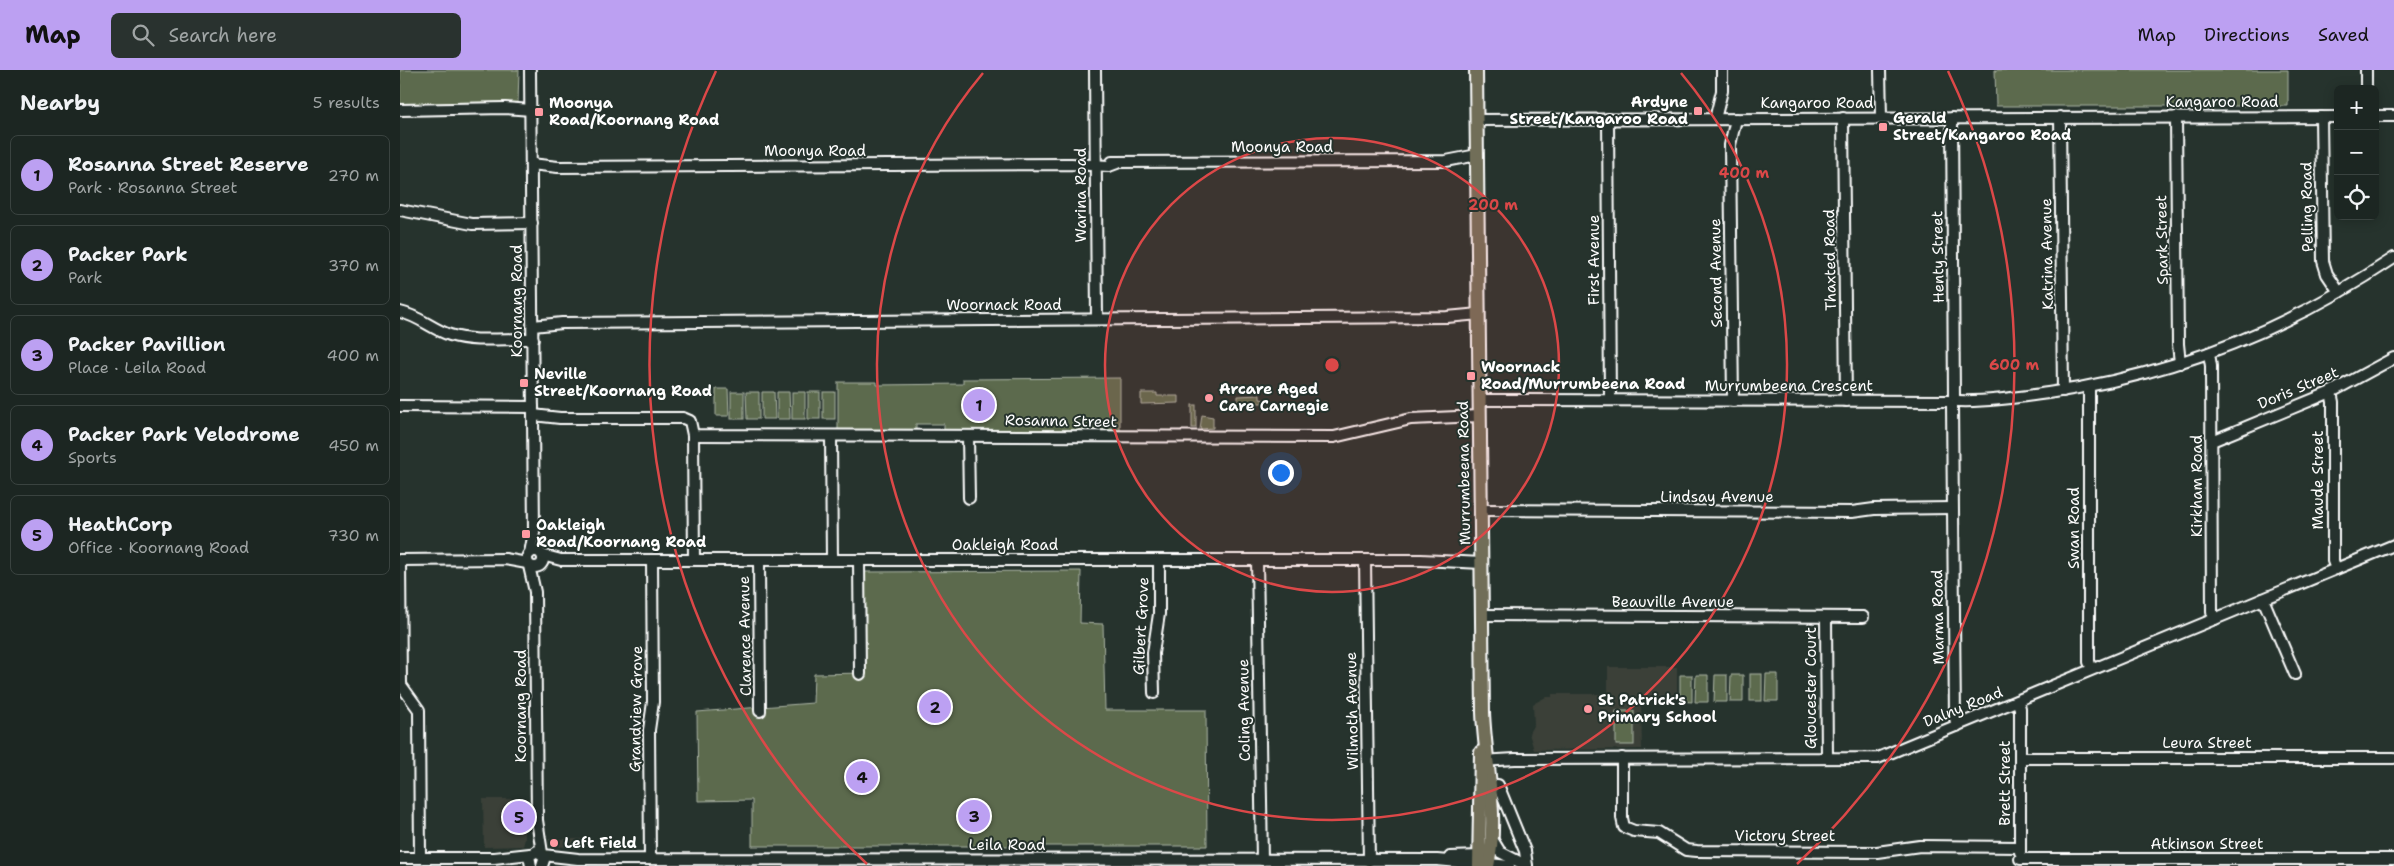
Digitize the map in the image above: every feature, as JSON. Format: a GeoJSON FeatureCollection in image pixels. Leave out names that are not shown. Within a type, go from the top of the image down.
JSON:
{"type":"FeatureCollection","features":[{"type":"Feature","properties":{"kind":"main road","name":"Murrumbeena Road"},"geometry":{"type":"LineString","coordinates":[[1476,70],[1485,758],[1484,863]]}},
{"type":"Feature","properties":{"kind":"main road","name":"Murrumbeena Road"},"geometry":{"type":"LineString","coordinates":[[1484,863],[1492,839],[1492,792],[1485,758]]}},
{"type":"Feature","properties":{"kind":"street","name":"Koornang Road"},"geometry":{"type":"LineString","coordinates":[[530,70],[537,859]]}},
{"type":"Feature","properties":{"kind":"street","name":"Warina Road"},"geometry":{"type":"LineString","coordinates":[[1095,70],[1097,319]]}},
{"type":"Feature","properties":{"kind":"street"},"geometry":{"type":"LineString","coordinates":[[1722,70],[1725,119]]}},
{"type":"Feature","properties":{"kind":"street"},"geometry":{"type":"LineString","coordinates":[[1880,70],[1881,118]]}},
{"type":"Feature","properties":{"kind":"street"},"geometry":{"type":"LineString","coordinates":[[2366,70],[2366,85]]}},
{"type":"Feature","properties":{"kind":"street"},"geometry":{"type":"LineString","coordinates":[[400,110],[531,107]]}},
{"type":"Feature","properties":{"kind":"street"},"geometry":{"type":"LineString","coordinates":[[2379,116],[2394,116]]}},
{"type":"Feature","properties":{"kind":"street","name":"Katrina Avenue"},"geometry":{"type":"LineString","coordinates":[[2060,117],[2063,391]]}},
{"type":"Feature","properties":{"kind":"street","name":"Spark Street"},"geometry":{"type":"LineString","coordinates":[[2176,117],[2178,353],[2180,363]]}},
{"type":"Feature","properties":{"kind":"street","name":"Pelling Road"},"geometry":{"type":"LineString","coordinates":[[2321,117],[2323,261],[2327,274],[2339,292]]}},
{"type":"Feature","properties":{"kind":"street","name":"Kangaroo Road"},"geometry":{"type":"LineString","coordinates":[[1477,120],[2334,117]]}},
{"type":"Feature","properties":{"kind":"street","name":"Thaxted Road"},"geometry":{"type":"LineString","coordinates":[[1843,118],[1846,401]]}},
{"type":"Feature","properties":{"kind":"street","name":"Henty Street"},"geometry":{"type":"LineString","coordinates":[[1952,118],[1952,508]]}},
{"type":"Feature","properties":{"kind":"street","name":"First Avenue"},"geometry":{"type":"LineString","coordinates":[[1608,119],[1610,400]]}},
{"type":"Feature","properties":{"kind":"street","name":"Second Avenue"},"geometry":{"type":"LineString","coordinates":[[1725,119],[1730,146],[1733,401]]}},
{"type":"Feature","properties":{"kind":"street","name":"Second Avenue"},"geometry":{"type":"LineString","coordinates":[[1725,119],[1730,146]]}},
{"type":"Feature","properties":{"kind":"street","name":"Moonya Road"},"geometry":{"type":"LineString","coordinates":[[531,168],[1477,160]]}},
{"type":"Feature","properties":{"kind":"street"},"geometry":{"type":"LineString","coordinates":[[400,210],[472,224],[532,223]]}},
{"type":"Feature","properties":{"kind":"street","name":"Murrumbeena Crescent"},"geometry":{"type":"LineString","coordinates":[[1480,400],[1953,401],[2089,387],[2180,363],[2267,329],[2339,292],[2394,258]]}},
{"type":"Feature","properties":{"kind":"street"},"geometry":{"type":"LineString","coordinates":[[400,312],[413,316],[453,336],[476,339],[533,339]]}},
{"type":"Feature","properties":{"kind":"street","name":"Woornack Road"},"geometry":{"type":"LineString","coordinates":[[533,324],[1479,317]]}},
{"type":"Feature","properties":{"kind":"street","name":"Kirkham Road"},"geometry":{"type":"LineString","coordinates":[[2209,353],[2211,366],[2212,441],[2212,612],[2215,619]]}},
{"type":"Feature","properties":{"kind":"street","name":"Doris Street"},"geometry":{"type":"LineString","coordinates":[[2212,441],[2330,392],[2394,358]]}},
{"type":"Feature","properties":{"kind":"street","name":"Swan Road"},"geometry":{"type":"LineString","coordinates":[[2089,387],[2090,662],[2092,670]]}},
{"type":"Feature","properties":{"kind":"street","name":"Maude Street"},"geometry":{"type":"LineString","coordinates":[[2330,392],[2333,402],[2333,560],[2336,569]]}},
{"type":"Feature","properties":{"kind":"street"},"geometry":{"type":"LineString","coordinates":[[400,406],[499,405],[560,418],[683,418],[690,421],[693,436],[694,560]]}},
{"type":"Feature","properties":{"kind":"street","name":"Rosanna Street"},"geometry":{"type":"LineString","coordinates":[[693,436],[1334,437],[1411,419],[1480,419]]}},
{"type":"Feature","properties":{"kind":"street"},"geometry":{"type":"LineString","coordinates":[[831,436],[832,560]]}},
{"type":"Feature","properties":{"kind":"street"},"geometry":{"type":"LineString","coordinates":[[968,436],[969,498]]}},
{"type":"Feature","properties":{"kind":"street","name":"Lindsay Avenue"},"geometry":{"type":"LineString","coordinates":[[1481,510],[1852,512],[1874,509],[1952,508]]}},
{"type":"Feature","properties":{"kind":"street","name":"Marma Road"},"geometry":{"type":"LineString","coordinates":[[1952,508],[1954,718],[1958,726]]}},
{"type":"Feature","properties":{"kind":"street","name":"Dalny Road"},"geometry":{"type":"LineString","coordinates":[[1485,758],[1878,758],[2336,569],[2393,548]]}},
{"type":"Feature","properties":{"kind":"street"},"geometry":{"type":"LineString","coordinates":[[400,560],[401,685],[417,704],[419,710],[420,858]]}},
{"type":"Feature","properties":{"kind":"street","name":"Oakleigh Road"},"geometry":{"type":"LineString","coordinates":[[400,560],[1482,560]]}},
{"type":"Feature","properties":{"kind":"street","name":"Grandview Grove"},"geometry":{"type":"LineString","coordinates":[[652,560],[653,702],[649,730],[654,861]]}},
{"type":"Feature","properties":{"kind":"street","name":"Clarence Avenue"},"geometry":{"type":"LineString","coordinates":[[759,560],[760,711]]}},
{"type":"Feature","properties":{"kind":"street"},"geometry":{"type":"LineString","coordinates":[[859,560],[860,674]]}},
{"type":"Feature","properties":{"kind":"street","name":"Gilbert Grove"},"geometry":{"type":"LineString","coordinates":[[1154,693],[1153,653],[1160,614],[1159,560]]}},
{"type":"Feature","properties":{"kind":"street","name":"Coling Avenue"},"geometry":{"type":"LineString","coordinates":[[1257,560],[1262,860]]}},
{"type":"Feature","properties":{"kind":"street","name":"Wilmoth Avenue"},"geometry":{"type":"LineString","coordinates":[[1365,560],[1369,861]]}},
{"type":"Feature","properties":{"kind":"street"},"geometry":{"type":"LineString","coordinates":[[2263,599],[2295,674]]}},
{"type":"Feature","properties":{"kind":"street","name":"Beauville Avenue"},"geometry":{"type":"LineString","coordinates":[[1482,615],[1863,617]]}},
{"type":"Feature","properties":{"kind":"street","name":"Gloucester Court"},"geometry":{"type":"LineString","coordinates":[[1826,617],[1827,758]]}},
{"type":"Feature","properties":{"kind":"street","name":"Brett Street"},"geometry":{"type":"LineString","coordinates":[[2017,701],[2020,706],[2020,863]]}},
{"type":"Feature","properties":{"kind":"street","name":"Victory Street"},"geometry":{"type":"LineString","coordinates":[[1622,758],[1622,822],[1624,827],[1634,831],[1659,833],[1691,851],[1877,852],[1920,846],[2020,846]]}},
{"type":"Feature","properties":{"kind":"street","name":"Leura Street"},"geometry":{"type":"LineString","coordinates":[[2020,758],[2394,758]]}},
{"type":"Feature","properties":{"kind":"street"},"geometry":{"type":"LineString","coordinates":[[1498,785],[1525,851],[1527,866]]}},
{"type":"Feature","properties":{"kind":"street"},"geometry":{"type":"LineString","coordinates":[[1492,839],[1500,852],[1527,866]]}},
{"type":"Feature","properties":{"kind":"street","name":"Leila Road"},"geometry":{"type":"LineString","coordinates":[[400,858],[578,858],[775,863],[1178,863],[1262,860],[1437,860],[1509,866]]}},
{"type":"Feature","properties":{"kind":"street","name":"Atkinson Street"},"geometry":{"type":"LineString","coordinates":[[2020,863],[2394,859]]}},
{"type":"Feature","properties":{"kind":"shaded area","name":"St Patrick's Primary School"},"geometry":{"type":"Polygon","coordinates":[[[1608,667],[1677,667],[1677,699],[1641,703],[1642,749],[1534,750],[1529,733],[1534,724],[1533,704],[1546,697],[1552,697],[1552,694],[1608,694],[1608,667]]]}},
{"type":"Feature","properties":{"kind":"shaded area"},"geometry":{"type":"Polygon","coordinates":[[[483,799],[525,799],[525,839],[523,846],[484,847],[483,799]]]}},
{"type":"Feature","properties":{"kind":"shaded area"},"geometry":{"type":"Polygon","coordinates":[[[549,839],[591,839],[591,846],[550,847],[549,839]]]}},
{"type":"Feature","properties":{"kind":"green space"},"geometry":{"type":"Polygon","coordinates":[[[400,70],[519,70],[518,103],[400,105],[400,70]]]}},
{"type":"Feature","properties":{"kind":"green space"},"geometry":{"type":"Polygon","coordinates":[[[1995,70],[2288,70],[2288,106],[1996,106],[1995,70]]]}},
{"type":"Feature","properties":{"kind":"green space"},"geometry":{"type":"Polygon","coordinates":[[[1120,378],[1120,433],[944,431],[944,424],[916,424],[916,431],[838,432],[838,382],[877,382],[877,385],[963,384],[963,379],[1120,378]]]}},
{"type":"Feature","properties":{"kind":"green space"},"geometry":{"type":"Polygon","coordinates":[[[716,389],[728,389],[729,416],[716,416],[716,389]]]}},
{"type":"Feature","properties":{"kind":"green space"},"geometry":{"type":"Polygon","coordinates":[[[731,392],[744,392],[744,419],[731,419],[731,392]]]}},
{"type":"Feature","properties":{"kind":"green space"},"geometry":{"type":"Polygon","coordinates":[[[746,392],[759,392],[759,419],[747,419],[746,392]]]}},
{"type":"Feature","properties":{"kind":"green space"},"geometry":{"type":"Polygon","coordinates":[[[762,392],[774,392],[775,419],[762,419],[762,392]]]}},
{"type":"Feature","properties":{"kind":"green space"},"geometry":{"type":"Polygon","coordinates":[[[777,392],[789,392],[790,419],[777,419],[777,392]]]}},
{"type":"Feature","properties":{"kind":"green space"},"geometry":{"type":"Polygon","coordinates":[[[792,392],[805,392],[805,419],[792,419],[792,392]]]}},
{"type":"Feature","properties":{"kind":"green space"},"geometry":{"type":"Polygon","coordinates":[[[808,392],[820,392],[820,419],[808,419],[808,392]]]}},
{"type":"Feature","properties":{"kind":"green space"},"geometry":{"type":"Polygon","coordinates":[[[823,392],[835,392],[835,419],[823,419],[823,392]]]}},
{"type":"Feature","properties":{"kind":"green space"},"geometry":{"type":"Polygon","coordinates":[[[1141,393],[1157,393],[1157,396],[1179,396],[1179,403],[1141,404],[1141,393]]]}},
{"type":"Feature","properties":{"kind":"green space"},"geometry":{"type":"Polygon","coordinates":[[[1260,395],[1260,399],[1266,400],[1266,403],[1238,403],[1238,396],[1260,395]]]}},
{"type":"Feature","properties":{"kind":"green space"},"geometry":{"type":"Polygon","coordinates":[[[1192,405],[1196,405],[1196,428],[1192,428],[1192,405]]]}},
{"type":"Feature","properties":{"kind":"green space"},"geometry":{"type":"Polygon","coordinates":[[[1202,415],[1213,417],[1213,428],[1200,429],[1202,415]]]}},
{"type":"Feature","properties":{"kind":"green space"},"geometry":{"type":"Polygon","coordinates":[[[1081,571],[1080,623],[1103,624],[1105,710],[1206,710],[1207,846],[752,846],[752,800],[698,801],[697,712],[813,703],[814,674],[865,673],[864,572],[1081,571]]]}},
{"type":"Feature","properties":{"kind":"green space"},"geometry":{"type":"Polygon","coordinates":[[[1750,674],[1762,674],[1762,701],[1750,701],[1750,674]]]}},
{"type":"Feature","properties":{"kind":"green space"},"geometry":{"type":"Polygon","coordinates":[[[1766,674],[1778,674],[1778,701],[1765,701],[1766,674]]]}},
{"type":"Feature","properties":{"kind":"green space"},"geometry":{"type":"Polygon","coordinates":[[[1680,675],[1692,675],[1692,702],[1680,701],[1680,675]]]}},
{"type":"Feature","properties":{"kind":"green space"},"geometry":{"type":"Polygon","coordinates":[[[1696,675],[1708,675],[1708,702],[1695,702],[1696,675]]]}},
{"type":"Feature","properties":{"kind":"green space"},"geometry":{"type":"Polygon","coordinates":[[[1715,675],[1727,675],[1727,702],[1714,702],[1715,675]]]}},
{"type":"Feature","properties":{"kind":"green space"},"geometry":{"type":"Polygon","coordinates":[[[1731,675],[1743,675],[1743,702],[1730,702],[1731,675]]]}},
{"type":"Feature","properties":{"kind":"green space"},"geometry":{"type":"Polygon","coordinates":[[[1616,711],[1634,711],[1634,745],[1616,745],[1616,711]]]}},
{"type":"Feature","properties":{"kind":"place","name":"Ardyne Street/Kangaroo Road"},"geometry":{"type":"Point","coordinates":[1698,111]}},
{"type":"Feature","properties":{"kind":"place","name":"Moonya Road/Koornang Road"},"geometry":{"type":"Point","coordinates":[539,112]}},
{"type":"Feature","properties":{"kind":"place","name":"Gerald Street/Kangaroo Road"},"geometry":{"type":"Point","coordinates":[1883,127]}},
{"type":"Feature","properties":{"kind":"place","name":"Woornack Road/Murrumbeena Road"},"geometry":{"type":"Point","coordinates":[1471,376]}},
{"type":"Feature","properties":{"kind":"place","name":"Neville Street/Koornang Road"},"geometry":{"type":"Point","coordinates":[524,383]}},
{"type":"Feature","properties":{"kind":"place","name":"Arcare Aged Care Carnegie"},"geometry":{"type":"Point","coordinates":[1209,398]}},
{"type":"Feature","properties":{"kind":"place","name":"Rosanna Street Reserve"},"geometry":{"type":"Point","coordinates":[979,405]}},
{"type":"Feature","properties":{"kind":"place","name":"Oakleigh Road/Koornang Road"},"geometry":{"type":"Point","coordinates":[526,534]}},
{"type":"Feature","properties":{"kind":"place","name":"Packer Park"},"geometry":{"type":"Point","coordinates":[935,707]}},
{"type":"Feature","properties":{"kind":"place","name":"St Patrick's Primary School"},"geometry":{"type":"Point","coordinates":[1588,709]}},
{"type":"Feature","properties":{"kind":"place","name":"Packer Park Velodrome"},"geometry":{"type":"Point","coordinates":[862,777]}},
{"type":"Feature","properties":{"kind":"place","name":"Packer Pavillion"},"geometry":{"type":"Point","coordinates":[974,816]}},
{"type":"Feature","properties":{"kind":"place","name":"HeathCorp"},"geometry":{"type":"Point","coordinates":[519,817]}},
{"type":"Feature","properties":{"kind":"place","name":"Left Field"},"geometry":{"type":"Point","coordinates":[554,843]}}]}
